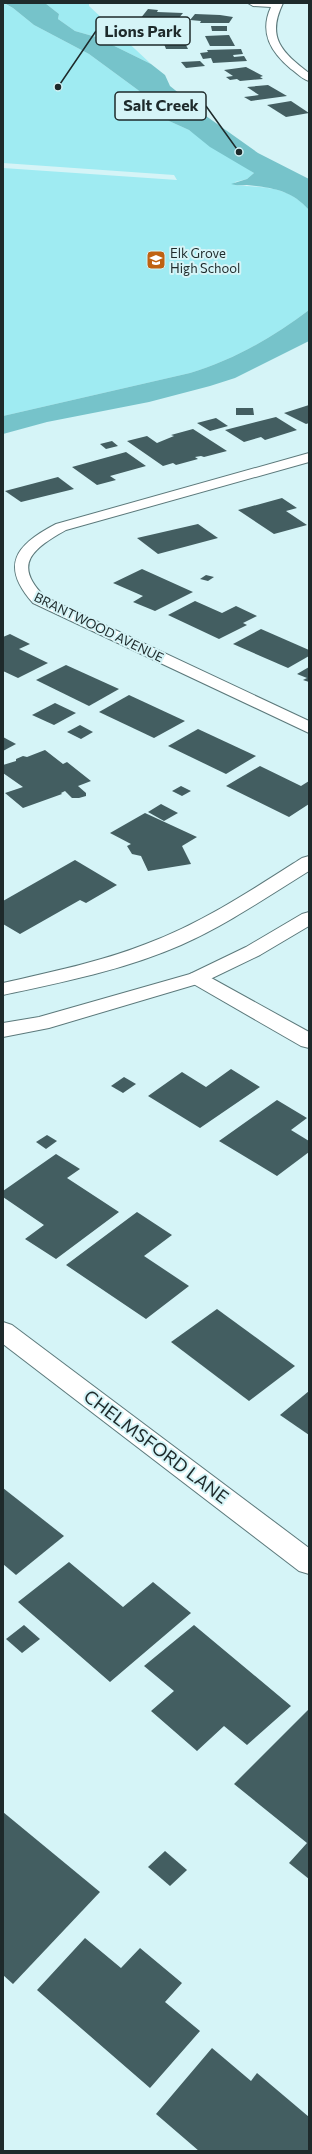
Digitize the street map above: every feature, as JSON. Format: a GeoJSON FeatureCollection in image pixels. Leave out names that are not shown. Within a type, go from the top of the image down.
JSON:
{"type":"FeatureCollection","features":[{"type":"Feature","properties":{"kind":"street"},"geometry":{"type":"LineString","coordinates":[[253,3],[277,4],[270,19],[270,34],[275,46],[284,59],[309,78]]}},
{"type":"Feature","properties":{"kind":"street","name":"BRANTWOOD AVENUE"},"geometry":{"type":"LineString","coordinates":[[309,457],[61,527],[47,534],[27,549],[22,558],[19,571],[23,584],[39,600],[309,728]]}},
{"type":"Feature","properties":{"kind":"street"},"geometry":{"type":"LineString","coordinates":[[293,462],[309,470]]}},
{"type":"Feature","properties":{"kind":"street"},"geometry":{"type":"LineString","coordinates":[[3,989],[78,971],[153,949],[220,917],[309,862]]}},
{"type":"Feature","properties":{"kind":"street"},"geometry":{"type":"LineString","coordinates":[[3,1030],[42,1023],[197,978],[253,951],[309,918]]}},
{"type":"Feature","properties":{"kind":"street"},"geometry":{"type":"LineString","coordinates":[[197,978],[309,1041]]}},
{"type":"Feature","properties":{"kind":"street","name":"CHELMSFORD LANE"},"geometry":{"type":"LineString","coordinates":[[3,1331],[309,1563]]}},
{"type":"Feature","properties":{"kind":"shaded area","name":"Elk Grove High School"},"geometry":{"type":"Polygon","coordinates":[[[3,3],[13,8],[34,25],[89,54],[138,90],[169,121],[189,130],[254,173],[247,179],[235,182],[234,185],[274,189],[284,192],[301,202],[309,210],[309,310],[252,347],[206,368],[3,416],[3,168],[177,180],[174,175],[3,163],[3,3]]]}},
{"type":"Feature","properties":{"kind":"shaded area"},"geometry":{"type":"Polygon","coordinates":[[[4,3],[45,3],[59,14],[58,19],[75,31],[96,37],[151,64],[165,75],[170,86],[185,98],[190,108],[206,116],[258,153],[309,179],[309,210],[295,198],[281,191],[265,187],[231,184],[247,179],[254,173],[210,147],[189,130],[169,121],[138,90],[89,54],[34,25],[13,8],[4,3]]]}},
{"type":"Feature","properties":{"kind":"shaded area"},"geometry":{"type":"Polygon","coordinates":[[[45,3],[89,3],[89,6],[151,64],[96,37],[75,31],[58,19],[59,14],[45,3]]]}},
{"type":"Feature","properties":{"kind":"shaded area"},"geometry":{"type":"Polygon","coordinates":[[[309,310],[309,341],[235,378],[149,402],[47,422],[3,434],[3,416],[206,368],[252,347],[309,310]]]}},
{"type":"Feature","properties":{"kind":"building"},"geometry":{"type":"Polygon","coordinates":[[[148,9],[158,10],[157,12],[183,13],[178,19],[140,19],[148,9]]]}},
{"type":"Feature","properties":{"kind":"building"},"geometry":{"type":"Polygon","coordinates":[[[195,14],[233,17],[229,23],[200,23],[201,21],[190,20],[195,14]]]}},
{"type":"Feature","properties":{"kind":"building"},"geometry":{"type":"Polygon","coordinates":[[[211,26],[227,26],[227,31],[212,31],[211,26]]]}},
{"type":"Feature","properties":{"kind":"building"},"geometry":{"type":"Polygon","coordinates":[[[229,35],[235,46],[210,46],[205,36],[229,35]]]}},
{"type":"Feature","properties":{"kind":"building"},"geometry":{"type":"Polygon","coordinates":[[[185,43],[188,49],[166,49],[164,44],[185,43]]]}},
{"type":"Feature","properties":{"kind":"building"},"geometry":{"type":"Polygon","coordinates":[[[241,49],[243,54],[233,55],[234,57],[244,56],[247,61],[213,63],[211,58],[203,59],[200,53],[208,52],[207,50],[241,49]]]}},
{"type":"Feature","properties":{"kind":"building"},"geometry":{"type":"Polygon","coordinates":[[[200,61],[205,66],[186,68],[181,62],[200,61]]]}},
{"type":"Feature","properties":{"kind":"building"},"geometry":{"type":"Polygon","coordinates":[[[246,67],[263,76],[260,77],[263,79],[240,81],[237,79],[230,80],[226,77],[233,76],[224,70],[246,67]]]}},
{"type":"Feature","properties":{"kind":"building"},"geometry":{"type":"Polygon","coordinates":[[[268,85],[287,96],[251,101],[244,97],[259,95],[247,87],[268,85]]]}},
{"type":"Feature","properties":{"kind":"building"},"geometry":{"type":"Polygon","coordinates":[[[291,101],[309,113],[286,117],[267,105],[291,101]]]}},
{"type":"Feature","properties":{"kind":"building"},"geometry":{"type":"Polygon","coordinates":[[[309,405],[309,423],[306,424],[284,413],[309,405]]]}},
{"type":"Feature","properties":{"kind":"building"},"geometry":{"type":"Polygon","coordinates":[[[236,408],[253,408],[254,415],[236,415],[236,408]]]}},
{"type":"Feature","properties":{"kind":"building"},"geometry":{"type":"Polygon","coordinates":[[[276,417],[297,430],[265,440],[261,437],[244,442],[225,430],[276,417]]]}},
{"type":"Feature","properties":{"kind":"building"},"geometry":{"type":"Polygon","coordinates":[[[216,418],[228,426],[210,431],[197,423],[216,418]]]}},
{"type":"Feature","properties":{"kind":"building"},"geometry":{"type":"Polygon","coordinates":[[[193,429],[227,451],[204,457],[195,457],[198,459],[176,465],[173,463],[163,466],[127,441],[147,436],[157,443],[174,436],[171,435],[193,429]]]}},
{"type":"Feature","properties":{"kind":"building"},"geometry":{"type":"Polygon","coordinates":[[[112,441],[118,446],[106,449],[100,444],[112,441]]]}},
{"type":"Feature","properties":{"kind":"building"},"geometry":{"type":"Polygon","coordinates":[[[126,452],[146,466],[110,476],[116,480],[97,485],[72,467],[126,452]]]}},
{"type":"Feature","properties":{"kind":"building"},"geometry":{"type":"Polygon","coordinates":[[[58,477],[74,489],[21,502],[5,491],[58,477]]]}},
{"type":"Feature","properties":{"kind":"building"},"geometry":{"type":"Polygon","coordinates":[[[282,498],[297,508],[286,511],[307,525],[274,534],[238,510],[282,498]]]}},
{"type":"Feature","properties":{"kind":"building"},"geometry":{"type":"Polygon","coordinates":[[[198,524],[218,538],[158,554],[137,538],[198,524]]]}},
{"type":"Feature","properties":{"kind":"building"},"geometry":{"type":"Polygon","coordinates":[[[142,569],[193,592],[155,611],[133,602],[143,596],[113,583],[142,569]]]}},
{"type":"Feature","properties":{"kind":"building"},"geometry":{"type":"Polygon","coordinates":[[[206,575],[214,577],[208,581],[200,579],[206,575]]]}},
{"type":"Feature","properties":{"kind":"building"},"geometry":{"type":"Polygon","coordinates":[[[195,601],[222,613],[236,606],[257,616],[243,623],[247,625],[219,639],[168,615],[195,601]]]}},
{"type":"Feature","properties":{"kind":"building"},"geometry":{"type":"Polygon","coordinates":[[[261,629],[309,650],[309,656],[288,668],[233,644],[261,629]]]}},
{"type":"Feature","properties":{"kind":"building"},"geometry":{"type":"Polygon","coordinates":[[[10,634],[30,644],[19,649],[48,663],[18,678],[3,671],[3,637],[10,634]]]}},
{"type":"Feature","properties":{"kind":"building"},"geometry":{"type":"Polygon","coordinates":[[[66,665],[119,689],[89,706],[36,680],[66,665]]]}},
{"type":"Feature","properties":{"kind":"building"},"geometry":{"type":"Polygon","coordinates":[[[309,667],[309,682],[303,680],[307,678],[297,674],[309,667]]]}},
{"type":"Feature","properties":{"kind":"building"},"geometry":{"type":"Polygon","coordinates":[[[129,695],[185,721],[154,738],[99,712],[129,695]]]}},
{"type":"Feature","properties":{"kind":"building"},"geometry":{"type":"Polygon","coordinates":[[[55,703],[76,713],[54,725],[32,715],[55,703]]]}},
{"type":"Feature","properties":{"kind":"building"},"geometry":{"type":"Polygon","coordinates":[[[80,725],[93,732],[81,739],[67,732],[80,725]]]}},
{"type":"Feature","properties":{"kind":"building"},"geometry":{"type":"Polygon","coordinates":[[[198,729],[256,756],[226,774],[168,746],[198,729]]]}},
{"type":"Feature","properties":{"kind":"building"},"geometry":{"type":"Polygon","coordinates":[[[3,737],[16,744],[3,751],[3,737]]]}},
{"type":"Feature","properties":{"kind":"building"},"geometry":{"type":"Polygon","coordinates":[[[45,750],[63,764],[67,762],[91,781],[78,786],[86,793],[86,796],[72,798],[65,791],[61,793],[62,794],[23,808],[5,793],[23,787],[3,773],[3,765],[16,761],[16,759],[23,756],[27,757],[45,750]]]}},
{"type":"Feature","properties":{"kind":"building"},"geometry":{"type":"Polygon","coordinates":[[[260,766],[301,786],[309,781],[309,804],[289,817],[226,786],[260,766]]]}},
{"type":"Feature","properties":{"kind":"building"},"geometry":{"type":"Polygon","coordinates":[[[181,786],[191,791],[182,796],[172,791],[181,786]]]}},
{"type":"Feature","properties":{"kind":"building"},"geometry":{"type":"Polygon","coordinates":[[[161,804],[178,813],[164,821],[148,812],[161,804]]]}},
{"type":"Feature","properties":{"kind":"building"},"geometry":{"type":"Polygon","coordinates":[[[145,813],[197,837],[182,846],[191,864],[148,871],[141,856],[132,854],[127,846],[131,844],[110,833],[145,813]]]}},
{"type":"Feature","properties":{"kind":"building"},"geometry":{"type":"Polygon","coordinates":[[[75,860],[117,885],[86,903],[80,900],[20,934],[3,924],[3,901],[75,860]]]}},
{"type":"Feature","properties":{"kind":"building"},"geometry":{"type":"Polygon","coordinates":[[[231,1069],[260,1087],[200,1128],[148,1096],[182,1072],[206,1087],[231,1069]]]}},
{"type":"Feature","properties":{"kind":"building"},"geometry":{"type":"Polygon","coordinates":[[[124,1077],[136,1084],[123,1093],[111,1086],[124,1077]]]}},
{"type":"Feature","properties":{"kind":"building"},"geometry":{"type":"Polygon","coordinates":[[[277,1100],[307,1118],[291,1130],[309,1141],[309,1152],[277,1176],[219,1141],[277,1100]]]}},
{"type":"Feature","properties":{"kind":"building"},"geometry":{"type":"Polygon","coordinates":[[[47,1135],[57,1141],[46,1149],[36,1142],[47,1135]]]}},
{"type":"Feature","properties":{"kind":"building"},"geometry":{"type":"Polygon","coordinates":[[[56,1154],[80,1169],[67,1178],[119,1212],[56,1259],[25,1239],[44,1225],[3,1197],[3,1191],[56,1154]]]}},
{"type":"Feature","properties":{"kind":"building"},"geometry":{"type":"Polygon","coordinates":[[[137,1212],[172,1235],[144,1256],[189,1286],[146,1319],[66,1265],[137,1212]]]}},
{"type":"Feature","properties":{"kind":"building"},"geometry":{"type":"Polygon","coordinates":[[[217,1309],[295,1366],[249,1401],[171,1342],[217,1309]]]}},
{"type":"Feature","properties":{"kind":"building"},"geometry":{"type":"Polygon","coordinates":[[[309,1391],[309,1435],[280,1415],[309,1391]]]}},
{"type":"Feature","properties":{"kind":"building"},"geometry":{"type":"Polygon","coordinates":[[[3,1488],[64,1536],[16,1575],[3,1564],[3,1488]]]}},
{"type":"Feature","properties":{"kind":"building"},"geometry":{"type":"Polygon","coordinates":[[[69,1562],[123,1607],[153,1582],[191,1613],[110,1682],[18,1602],[69,1562]]]}},
{"type":"Feature","properties":{"kind":"building"},"geometry":{"type":"Polygon","coordinates":[[[24,1625],[40,1639],[22,1653],[6,1639],[24,1625]]]}},
{"type":"Feature","properties":{"kind":"building"},"geometry":{"type":"Polygon","coordinates":[[[194,1625],[291,1706],[247,1745],[224,1726],[197,1751],[151,1711],[174,1691],[144,1666],[194,1625]]]}},
{"type":"Feature","properties":{"kind":"building"},"geometry":{"type":"Polygon","coordinates":[[[308,1710],[309,1879],[289,1863],[307,1843],[234,1784],[308,1710]]]}},
{"type":"Feature","properties":{"kind":"building"},"geometry":{"type":"Polygon","coordinates":[[[3,1812],[100,1892],[13,1984],[3,1975],[3,1812]]]}},
{"type":"Feature","properties":{"kind":"building"},"geometry":{"type":"Polygon","coordinates":[[[165,1851],[187,1870],[170,1886],[148,1867],[165,1851]]]}},
{"type":"Feature","properties":{"kind":"building"},"geometry":{"type":"Polygon","coordinates":[[[85,1938],[121,1968],[140,1948],[182,1983],[165,2002],[200,2031],[150,2088],[37,1990],[85,1938]]]}},
{"type":"Feature","properties":{"kind":"building"},"geometry":{"type":"Polygon","coordinates":[[[212,2048],[251,2081],[257,2073],[309,2117],[309,2151],[199,2151],[156,2114],[212,2048]]]}},
{"type":"Feature","properties":{"kind":"place","name":"Lions Park"},"geometry":{"type":"Point","coordinates":[58,87]}},
{"type":"Feature","properties":{"kind":"place","name":"Salt Creek"},"geometry":{"type":"Point","coordinates":[239,152]}},
{"type":"Feature","properties":{"kind":"place","name":"Elk Grove High School"},"geometry":{"type":"Point","coordinates":[156,260]}}]}
